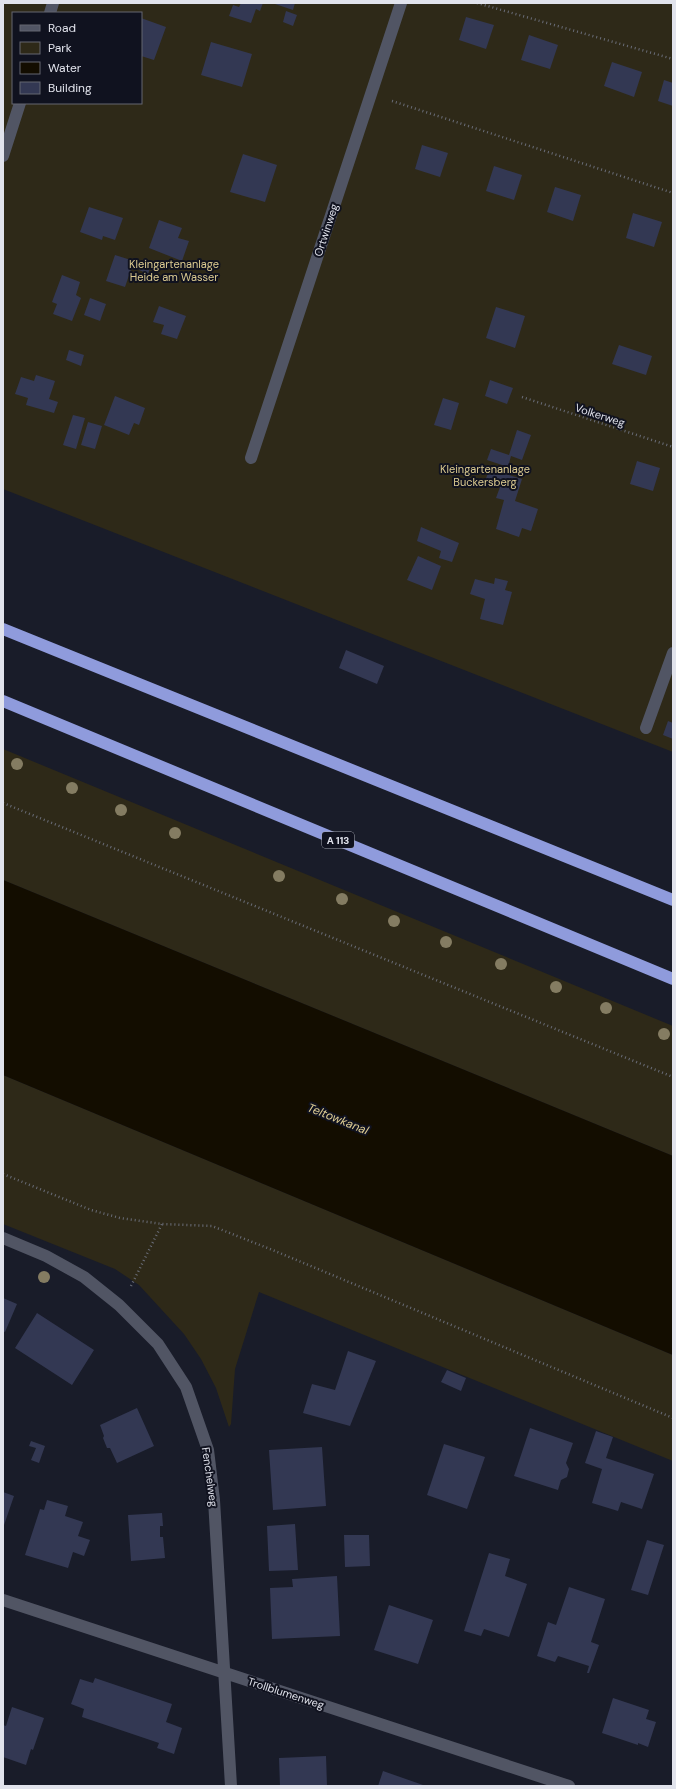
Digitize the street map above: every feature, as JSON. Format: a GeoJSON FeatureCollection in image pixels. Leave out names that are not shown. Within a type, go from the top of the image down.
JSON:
{"type":"FeatureCollection","features":[{"type":"Feature","properties":{"kind":"highway"},"geometry":{"type":"LineString","coordinates":[[3,629],[673,900]]}},
{"type":"Feature","properties":{"kind":"highway","name":"A 113"},"geometry":{"type":"LineString","coordinates":[[3,701],[673,979]]}},
{"type":"Feature","properties":{"kind":"street","name":"Ortwinweg"},"geometry":{"type":"LineString","coordinates":[[251,458],[401,3]]}},
{"type":"Feature","properties":{"kind":"street"},"geometry":{"type":"LineString","coordinates":[[3,156],[20,104]]}},
{"type":"Feature","properties":{"kind":"street"},"geometry":{"type":"LineString","coordinates":[[646,728],[673,653]]}},
{"type":"Feature","properties":{"kind":"street","name":"Fenchelweg"},"geometry":{"type":"LineString","coordinates":[[3,1238],[46,1256],[84,1278],[119,1305],[158,1344],[186,1387],[208,1450],[214,1500],[232,1786]]}},
{"type":"Feature","properties":{"kind":"street","name":"Trollblumenweg"},"geometry":{"type":"LineString","coordinates":[[3,1600],[569,1786]]}},
{"type":"Feature","properties":{"kind":"path"},"geometry":{"type":"LineString","coordinates":[[477,3],[673,59]]}},
{"type":"Feature","properties":{"kind":"path"},"geometry":{"type":"LineString","coordinates":[[371,94],[673,193]]}},
{"type":"Feature","properties":{"kind":"path","name":"Volkerweg"},"geometry":{"type":"LineString","coordinates":[[522,398],[673,447]]}},
{"type":"Feature","properties":{"kind":"path"},"geometry":{"type":"LineString","coordinates":[[3,803],[673,1077]]}},
{"type":"Feature","properties":{"kind":"path"},"geometry":{"type":"LineString","coordinates":[[3,1174],[91,1210],[120,1218],[162,1224],[212,1226],[673,1418]]}},
{"type":"Feature","properties":{"kind":"path"},"geometry":{"type":"LineString","coordinates":[[129,1290],[162,1224]]}},
{"type":"Feature","properties":{"kind":"green space"},"geometry":{"type":"Polygon","coordinates":[[[3,3],[673,3],[673,752],[3,489],[3,3]]]}},
{"type":"Feature","properties":{"kind":"green space"},"geometry":{"type":"Polygon","coordinates":[[[3,749],[673,1026],[673,1156],[3,880],[3,749]]]}},
{"type":"Feature","properties":{"kind":"green space"},"geometry":{"type":"Polygon","coordinates":[[[3,1075],[673,1355],[673,1461],[259,1292],[235,1369],[231,1424],[229,1427],[216,1388],[201,1359],[184,1334],[139,1285],[115,1269],[3,1224],[3,1075]]]}},
{"type":"Feature","properties":{"kind":"water","name":"Teltowkanal"},"geometry":{"type":"Polygon","coordinates":[[[3,880],[673,1156],[673,1355],[3,1075],[3,880]]]}},
{"type":"Feature","properties":{"kind":"building"},"geometry":{"type":"Polygon","coordinates":[[[241,3],[263,3],[260,11],[256,9],[251,23],[229,16],[233,5],[239,7],[241,3]]]}},
{"type":"Feature","properties":{"kind":"building"},"geometry":{"type":"Polygon","coordinates":[[[272,3],[295,3],[293,10],[272,3]]]}},
{"type":"Feature","properties":{"kind":"building"},"geometry":{"type":"Polygon","coordinates":[[[286,11],[297,15],[293,26],[283,22],[286,11]]]}},
{"type":"Feature","properties":{"kind":"building"},"geometry":{"type":"Polygon","coordinates":[[[466,17],[494,25],[486,49],[459,40],[466,17]]]}},
{"type":"Feature","properties":{"kind":"building"},"geometry":{"type":"Polygon","coordinates":[[[142,18],[166,27],[154,60],[142,56],[142,18]]]}},
{"type":"Feature","properties":{"kind":"building"},"geometry":{"type":"Polygon","coordinates":[[[529,35],[558,45],[550,69],[521,60],[529,35]]]}},
{"type":"Feature","properties":{"kind":"building"},"geometry":{"type":"Polygon","coordinates":[[[211,42],[252,54],[242,87],[201,75],[211,42]]]}},
{"type":"Feature","properties":{"kind":"building"},"geometry":{"type":"Polygon","coordinates":[[[612,62],[642,72],[634,97],[604,86],[612,62]]]}},
{"type":"Feature","properties":{"kind":"building"},"geometry":{"type":"Polygon","coordinates":[[[664,80],[673,83],[673,106],[658,101],[664,80]]]}},
{"type":"Feature","properties":{"kind":"building"},"geometry":{"type":"Polygon","coordinates":[[[422,145],[448,153],[440,177],[415,169],[422,145]]]}},
{"type":"Feature","properties":{"kind":"building"},"geometry":{"type":"Polygon","coordinates":[[[243,154],[277,165],[265,202],[230,192],[243,154]]]}},
{"type":"Feature","properties":{"kind":"building"},"geometry":{"type":"Polygon","coordinates":[[[494,166],[522,175],[514,200],[486,191],[494,166]]]}},
{"type":"Feature","properties":{"kind":"building"},"geometry":{"type":"Polygon","coordinates":[[[555,187],[581,195],[573,221],[547,212],[555,187]]]}},
{"type":"Feature","properties":{"kind":"building"},"geometry":{"type":"Polygon","coordinates":[[[89,207],[123,218],[115,240],[103,236],[102,240],[80,232],[89,207]]]}},
{"type":"Feature","properties":{"kind":"building"},"geometry":{"type":"Polygon","coordinates":[[[633,213],[662,222],[654,247],[626,238],[633,213]]]}},
{"type":"Feature","properties":{"kind":"building"},"geometry":{"type":"Polygon","coordinates":[[[159,220],[182,228],[178,238],[189,241],[182,261],[149,248],[159,220]]]}},
{"type":"Feature","properties":{"kind":"building"},"geometry":{"type":"Polygon","coordinates":[[[115,255],[134,261],[125,287],[106,281],[115,255]]]}},
{"type":"Feature","properties":{"kind":"building"},"geometry":{"type":"Polygon","coordinates":[[[144,259],[152,262],[148,274],[139,270],[144,259]]]}},
{"type":"Feature","properties":{"kind":"building"},"geometry":{"type":"Polygon","coordinates":[[[62,275],[80,282],[76,295],[81,298],[72,321],[53,314],[57,304],[52,302],[62,275]]]}},
{"type":"Feature","properties":{"kind":"building"},"geometry":{"type":"Polygon","coordinates":[[[90,298],[106,304],[100,321],[84,315],[90,298]]]}},
{"type":"Feature","properties":{"kind":"building"},"geometry":{"type":"Polygon","coordinates":[[[159,306],[186,316],[177,339],[161,334],[164,325],[153,322],[159,306]]]}},
{"type":"Feature","properties":{"kind":"building"},"geometry":{"type":"Polygon","coordinates":[[[496,307],[525,316],[515,348],[486,338],[496,307]]]}},
{"type":"Feature","properties":{"kind":"building"},"geometry":{"type":"Polygon","coordinates":[[[619,345],[652,356],[646,375],[612,364],[619,345]]]}},
{"type":"Feature","properties":{"kind":"building"},"geometry":{"type":"Polygon","coordinates":[[[69,350],[84,355],[81,366],[66,360],[69,350]]]}},
{"type":"Feature","properties":{"kind":"building"},"geometry":{"type":"Polygon","coordinates":[[[36,375],[55,381],[49,399],[58,402],[54,413],[26,405],[28,398],[15,394],[21,377],[34,381],[36,375]]]}},
{"type":"Feature","properties":{"kind":"building"},"geometry":{"type":"Polygon","coordinates":[[[490,380],[513,388],[507,404],[485,396],[490,380]]]}},
{"type":"Feature","properties":{"kind":"building"},"geometry":{"type":"Polygon","coordinates":[[[115,396],[145,408],[139,425],[134,423],[129,435],[104,425],[115,396]]]}},
{"type":"Feature","properties":{"kind":"building"},"geometry":{"type":"Polygon","coordinates":[[[443,398],[459,403],[451,430],[434,425],[443,398]]]}},
{"type":"Feature","properties":{"kind":"building"},"geometry":{"type":"Polygon","coordinates":[[[73,415],[85,418],[76,449],[63,445],[73,415]]]}},
{"type":"Feature","properties":{"kind":"building"},"geometry":{"type":"Polygon","coordinates":[[[88,422],[102,426],[95,449],[81,445],[88,422]]]}},
{"type":"Feature","properties":{"kind":"building"},"geometry":{"type":"Polygon","coordinates":[[[517,430],[531,435],[522,460],[511,456],[508,467],[487,460],[491,449],[509,455],[517,430]]]}},
{"type":"Feature","properties":{"kind":"building"},"geometry":{"type":"Polygon","coordinates":[[[637,461],[660,468],[653,491],[630,484],[637,461]]]}},
{"type":"Feature","properties":{"kind":"building"},"geometry":{"type":"Polygon","coordinates":[[[489,469],[522,479],[515,501],[538,509],[531,531],[522,528],[519,537],[496,529],[504,500],[496,498],[500,487],[485,482],[489,469]]]}},
{"type":"Feature","properties":{"kind":"building"},"geometry":{"type":"Polygon","coordinates":[[[421,527],[459,543],[452,562],[439,558],[441,551],[417,541],[421,527]]]}},
{"type":"Feature","properties":{"kind":"building"},"geometry":{"type":"Polygon","coordinates":[[[418,556],[441,566],[432,590],[407,580],[418,556]]]}},
{"type":"Feature","properties":{"kind":"building"},"geometry":{"type":"Polygon","coordinates":[[[495,578],[508,581],[505,590],[512,592],[503,625],[480,619],[485,599],[470,594],[475,579],[494,584],[495,578]]]}},
{"type":"Feature","properties":{"kind":"building"},"geometry":{"type":"Polygon","coordinates":[[[346,650],[384,666],[377,684],[339,668],[346,650]]]}},
{"type":"Feature","properties":{"kind":"building"},"geometry":{"type":"Polygon","coordinates":[[[668,721],[673,723],[673,739],[663,735],[668,721]]]}},
{"type":"Feature","properties":{"kind":"building"},"geometry":{"type":"Polygon","coordinates":[[[3,1298],[17,1304],[5,1332],[3,1331],[3,1298]]]}},
{"type":"Feature","properties":{"kind":"building"},"geometry":{"type":"Polygon","coordinates":[[[37,1313],[94,1350],[72,1385],[15,1348],[37,1313]]]}},
{"type":"Feature","properties":{"kind":"building"},"geometry":{"type":"Polygon","coordinates":[[[348,1351],[376,1361],[350,1426],[303,1413],[312,1384],[335,1390],[348,1351]]]}},
{"type":"Feature","properties":{"kind":"building"},"geometry":{"type":"Polygon","coordinates":[[[447,1370],[466,1378],[461,1391],[441,1382],[447,1370]]]}},
{"type":"Feature","properties":{"kind":"building"},"geometry":{"type":"Polygon","coordinates":[[[137,1408],[154,1446],[117,1463],[110,1448],[107,1448],[100,1425],[137,1408]]]}},
{"type":"Feature","properties":{"kind":"building"},"geometry":{"type":"Polygon","coordinates":[[[530,1428],[573,1443],[566,1463],[569,1469],[567,1477],[561,1480],[558,1490],[514,1476],[530,1428]]]}},
{"type":"Feature","properties":{"kind":"building"},"geometry":{"type":"Polygon","coordinates":[[[596,1431],[613,1437],[606,1458],[654,1474],[642,1509],[621,1502],[618,1511],[592,1503],[602,1469],[585,1463],[596,1431]]]}},
{"type":"Feature","properties":{"kind":"building"},"geometry":{"type":"Polygon","coordinates":[[[31,1441],[45,1446],[39,1463],[31,1460],[36,1448],[29,1446],[31,1441]]]}},
{"type":"Feature","properties":{"kind":"building"},"geometry":{"type":"Polygon","coordinates":[[[444,1444],[485,1457],[467,1509],[427,1495],[444,1444]]]}},
{"type":"Feature","properties":{"kind":"building"},"geometry":{"type":"Polygon","coordinates":[[[322,1447],[326,1506],[273,1510],[269,1450],[322,1447]]]}},
{"type":"Feature","properties":{"kind":"building"},"geometry":{"type":"Polygon","coordinates":[[[3,1492],[14,1496],[3,1528],[3,1492]]]}},
{"type":"Feature","properties":{"kind":"building"},"geometry":{"type":"Polygon","coordinates":[[[47,1500],[68,1506],[65,1516],[83,1522],[78,1536],[90,1540],[84,1556],[73,1552],[68,1568],[25,1555],[40,1509],[44,1510],[47,1500]]]}},
{"type":"Feature","properties":{"kind":"building"},"geometry":{"type":"Polygon","coordinates":[[[162,1513],[163,1526],[160,1526],[160,1537],[163,1537],[165,1558],[131,1561],[128,1515],[162,1513]]]}},
{"type":"Feature","properties":{"kind":"building"},"geometry":{"type":"Polygon","coordinates":[[[295,1524],[298,1570],[269,1571],[267,1526],[295,1524]]]}},
{"type":"Feature","properties":{"kind":"building"},"geometry":{"type":"Polygon","coordinates":[[[344,1535],[369,1535],[370,1566],[345,1567],[344,1535]]]}},
{"type":"Feature","properties":{"kind":"building"},"geometry":{"type":"Polygon","coordinates":[[[647,1540],[664,1545],[648,1595],[631,1590],[647,1540]]]}},
{"type":"Feature","properties":{"kind":"building"},"geometry":{"type":"Polygon","coordinates":[[[489,1553],[510,1559],[505,1576],[527,1584],[509,1637],[484,1629],[481,1636],[464,1631],[489,1553]]]}},
{"type":"Feature","properties":{"kind":"building"},"geometry":{"type":"Polygon","coordinates":[[[337,1576],[340,1636],[272,1639],[270,1588],[293,1587],[292,1579],[337,1576]]]}},
{"type":"Feature","properties":{"kind":"building"},"geometry":{"type":"Polygon","coordinates":[[[569,1587],[605,1599],[591,1642],[599,1645],[589,1673],[587,1673],[589,1666],[558,1656],[555,1662],[537,1656],[548,1622],[556,1625],[569,1587]]]}},
{"type":"Feature","properties":{"kind":"building"},"geometry":{"type":"Polygon","coordinates":[[[389,1605],[433,1620],[418,1664],[374,1650],[389,1605]]]}},
{"type":"Feature","properties":{"kind":"building"},"geometry":{"type":"Polygon","coordinates":[[[95,1678],[172,1704],[166,1722],[182,1728],[174,1754],[157,1748],[159,1743],[82,1717],[84,1709],[71,1704],[80,1679],[93,1683],[95,1678]]]}},
{"type":"Feature","properties":{"kind":"building"},"geometry":{"type":"Polygon","coordinates":[[[613,1698],[649,1710],[646,1719],[656,1722],[648,1747],[602,1733],[613,1698]]]}},
{"type":"Feature","properties":{"kind":"building"},"geometry":{"type":"Polygon","coordinates":[[[12,1707],[44,1718],[26,1765],[3,1757],[3,1725],[6,1726],[12,1707]]]}},
{"type":"Feature","properties":{"kind":"building"},"geometry":{"type":"Polygon","coordinates":[[[326,1756],[327,1786],[280,1786],[279,1758],[326,1756]]]}},
{"type":"Feature","properties":{"kind":"building"},"geometry":{"type":"Polygon","coordinates":[[[383,1771],[423,1785],[378,1786],[383,1771]]]}},
{"type":"Feature","properties":{"kind":"park label","name":"Kleingartenanlage Heide am Wasser"},"geometry":{"type":"Point","coordinates":[174,270]}},
{"type":"Feature","properties":{"kind":"park label","name":"Kleingartenanlage Buckersberg"},"geometry":{"type":"Point","coordinates":[485,475]}}]}
